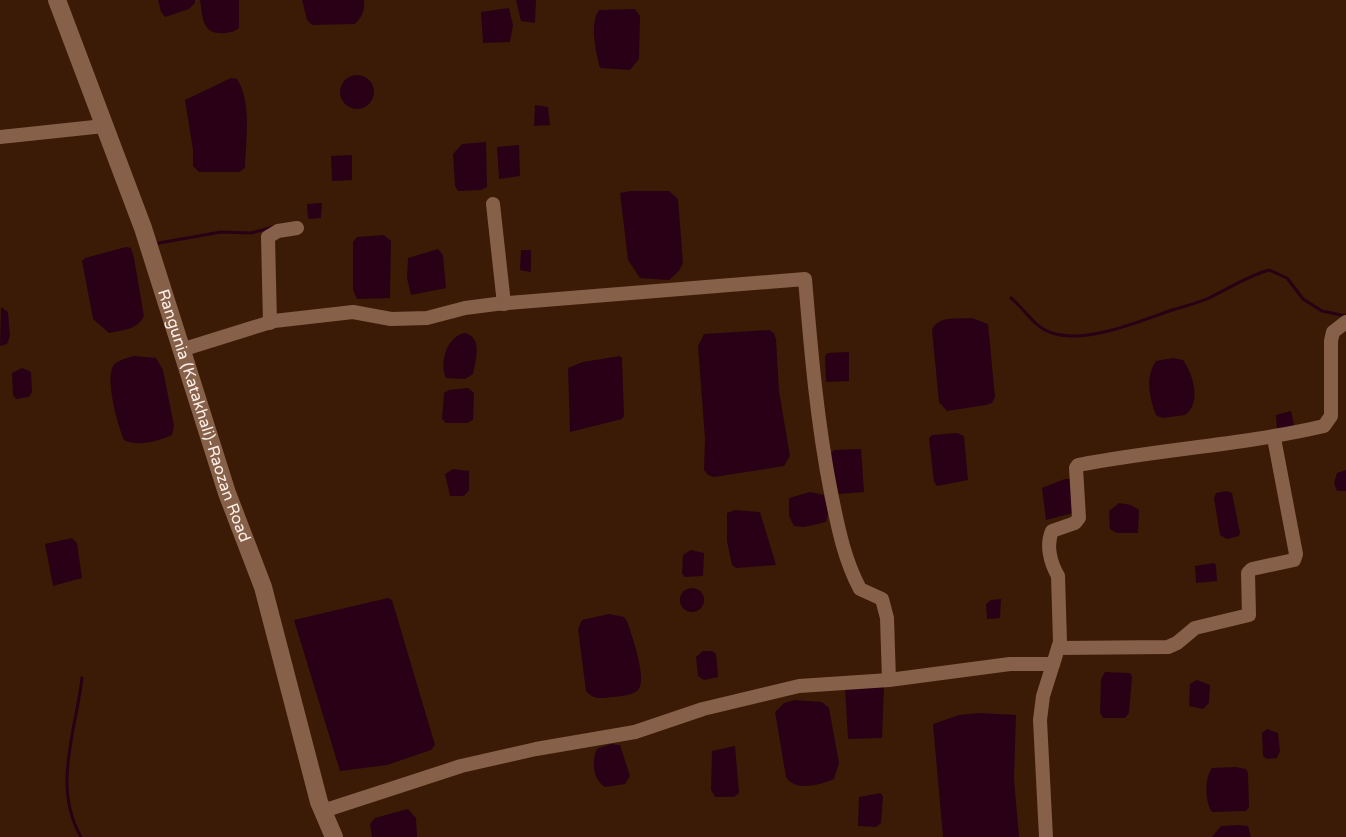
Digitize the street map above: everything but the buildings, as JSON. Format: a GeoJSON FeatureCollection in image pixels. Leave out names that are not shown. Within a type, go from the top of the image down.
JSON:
{"type":"FeatureCollection","features":[{"type":"Feature","properties":{"kind":"main road","name":"Rangunia (Katakhali)-Raozan Road"},"geometry":{"type":"LineString","coordinates":[[57,0],[143,228],[227,493],[263,587],[323,812],[334,837]]}},
{"type":"Feature","properties":{"kind":"street"},"geometry":{"type":"LineString","coordinates":[[0,138],[104,126]]}},
{"type":"Feature","properties":{"kind":"street"},"geometry":{"type":"LineString","coordinates":[[493,204],[504,304]]}},
{"type":"Feature","properties":{"kind":"street"},"geometry":{"type":"LineString","coordinates":[[270,323],[268,237],[278,231],[297,228]]}},
{"type":"Feature","properties":{"kind":"street"},"geometry":{"type":"LineString","coordinates":[[181,350],[270,323],[353,312],[391,319],[412,319],[465,308],[504,304],[805,279],[818,418],[837,519],[844,552],[860,589],[882,599],[887,618],[889,680]]}},
{"type":"Feature","properties":{"kind":"street"},"geometry":{"type":"LineString","coordinates":[[1046,837],[1040,720],[1043,696],[1058,648],[1058,576],[1052,567],[1048,539],[1052,531],[1075,524],[1079,518],[1078,465],[1211,444],[1274,438],[1328,423],[1331,409],[1331,341],[1333,332],[1346,322]]}},
{"type":"Feature","properties":{"kind":"street"},"geometry":{"type":"LineString","coordinates":[[1058,648],[1168,646],[1177,643],[1195,628],[1249,615],[1248,573],[1252,569],[1294,560],[1296,554],[1274,438]]}},
{"type":"Feature","properties":{"kind":"street"},"geometry":{"type":"LineString","coordinates":[[323,812],[461,766],[536,748],[635,732],[703,709],[799,686],[889,680],[1010,664],[1053,664]]}},
{"type":"Feature","properties":{"kind":"shaded area"},"geometry":{"type":"Polygon","coordinates":[[[158,0],[195,0],[195,3],[189,9],[165,17],[158,0]]]}},
{"type":"Feature","properties":{"kind":"shaded area"},"geometry":{"type":"Polygon","coordinates":[[[200,0],[239,0],[239,28],[225,33],[212,31],[205,24],[200,0]]]}},
{"type":"Feature","properties":{"kind":"shaded area"},"geometry":{"type":"Polygon","coordinates":[[[302,0],[364,0],[364,7],[355,24],[312,25],[307,20],[302,0]]]}},
{"type":"Feature","properties":{"kind":"shaded area"},"geometry":{"type":"Polygon","coordinates":[[[516,0],[536,0],[535,23],[521,21],[516,0]]]}},
{"type":"Feature","properties":{"kind":"shaded area"},"geometry":{"type":"Polygon","coordinates":[[[509,8],[513,25],[510,42],[483,43],[481,12],[509,8]]]}},
{"type":"Feature","properties":{"kind":"shaded area"},"geometry":{"type":"Polygon","coordinates":[[[635,9],[640,16],[639,59],[630,70],[600,68],[594,30],[594,22],[599,10],[635,9]]]}},
{"type":"Feature","properties":{"kind":"shaded area"},"geometry":{"type":"Polygon","coordinates":[[[357,75],[369,80],[374,92],[369,104],[357,109],[345,104],[340,92],[345,80],[357,75]]]}},
{"type":"Feature","properties":{"kind":"shaded area"},"geometry":{"type":"Polygon","coordinates":[[[231,78],[237,79],[245,99],[247,122],[245,168],[239,172],[199,172],[193,166],[193,150],[185,100],[231,78]]]}},
{"type":"Feature","properties":{"kind":"shaded area"},"geometry":{"type":"Polygon","coordinates":[[[535,105],[548,107],[550,125],[534,126],[535,105]]]}},
{"type":"Feature","properties":{"kind":"shaded area"},"geometry":{"type":"Polygon","coordinates":[[[486,142],[487,187],[481,190],[458,191],[455,186],[453,154],[462,144],[486,142]]]}},
{"type":"Feature","properties":{"kind":"shaded area"},"geometry":{"type":"Polygon","coordinates":[[[519,145],[520,176],[499,179],[497,147],[519,145]]]}},
{"type":"Feature","properties":{"kind":"shaded area"},"geometry":{"type":"Polygon","coordinates":[[[352,155],[352,180],[332,181],[331,156],[352,155]]]}},
{"type":"Feature","properties":{"kind":"shaded area"},"geometry":{"type":"Polygon","coordinates":[[[669,191],[678,199],[683,263],[679,271],[669,280],[640,278],[628,260],[620,193],[669,191]]]}},
{"type":"Feature","properties":{"kind":"shaded area"},"geometry":{"type":"Polygon","coordinates":[[[322,203],[321,218],[308,219],[307,204],[322,203]]]}},
{"type":"Feature","properties":{"kind":"shaded area"},"geometry":{"type":"Polygon","coordinates":[[[384,235],[391,241],[390,298],[357,299],[353,290],[353,242],[357,237],[384,235]]]}},
{"type":"Feature","properties":{"kind":"shaded area"},"geometry":{"type":"Polygon","coordinates":[[[126,247],[131,248],[134,258],[144,316],[134,327],[109,333],[93,319],[82,261],[85,258],[126,247]]]}},
{"type":"Feature","properties":{"kind":"shaded area"},"geometry":{"type":"Polygon","coordinates":[[[438,249],[443,255],[446,288],[411,295],[407,278],[408,258],[438,249]]]}},
{"type":"Feature","properties":{"kind":"shaded area"},"geometry":{"type":"Polygon","coordinates":[[[521,250],[531,250],[531,272],[520,270],[521,250]]]}},
{"type":"Feature","properties":{"kind":"shaded area"},"geometry":{"type":"Polygon","coordinates":[[[1,307],[8,312],[10,336],[7,344],[0,346],[1,307]]]}},
{"type":"Feature","properties":{"kind":"shaded area"},"geometry":{"type":"Polygon","coordinates":[[[972,318],[988,324],[995,397],[992,403],[986,405],[947,411],[939,402],[932,330],[935,325],[944,320],[972,318]]]}},
{"type":"Feature","properties":{"kind":"shaded area"},"geometry":{"type":"Polygon","coordinates":[[[769,330],[774,333],[776,339],[779,391],[790,456],[784,466],[714,477],[708,475],[704,470],[705,439],[698,346],[704,334],[769,330]]]}},
{"type":"Feature","properties":{"kind":"shaded area"},"geometry":{"type":"Polygon","coordinates":[[[464,333],[470,335],[476,344],[473,374],[465,379],[446,378],[443,365],[446,351],[453,339],[464,333]]]}},
{"type":"Feature","properties":{"kind":"shaded area"},"geometry":{"type":"Polygon","coordinates":[[[849,352],[849,381],[826,382],[825,356],[828,353],[849,352]]]}},
{"type":"Feature","properties":{"kind":"shaded area"},"geometry":{"type":"Polygon","coordinates":[[[134,356],[156,358],[163,370],[174,426],[172,435],[142,443],[124,440],[113,403],[111,373],[117,362],[134,356]]]}},
{"type":"Feature","properties":{"kind":"shaded area"},"geometry":{"type":"Polygon","coordinates":[[[620,356],[622,358],[624,416],[622,419],[570,432],[568,368],[583,362],[620,356]]]}},
{"type":"Feature","properties":{"kind":"shaded area"},"geometry":{"type":"Polygon","coordinates":[[[1173,358],[1183,360],[1190,373],[1194,388],[1193,403],[1185,415],[1162,418],[1156,415],[1152,401],[1149,387],[1150,374],[1156,361],[1173,358]]]}},
{"type":"Feature","properties":{"kind":"shaded area"},"geometry":{"type":"Polygon","coordinates":[[[22,368],[31,372],[32,392],[29,397],[16,399],[13,395],[12,373],[22,368]]]}},
{"type":"Feature","properties":{"kind":"shaded area"},"geometry":{"type":"Polygon","coordinates":[[[468,388],[474,393],[473,420],[467,423],[446,423],[442,419],[444,393],[449,390],[468,388]]]}},
{"type":"Feature","properties":{"kind":"shaded area"},"geometry":{"type":"Polygon","coordinates":[[[1291,411],[1294,425],[1277,430],[1276,415],[1291,411]]]}},
{"type":"Feature","properties":{"kind":"shaded area"},"geometry":{"type":"Polygon","coordinates":[[[957,433],[964,436],[968,480],[937,486],[934,482],[929,438],[932,435],[957,433]]]}},
{"type":"Feature","properties":{"kind":"shaded area"},"geometry":{"type":"Polygon","coordinates":[[[861,449],[864,492],[839,494],[829,455],[834,450],[861,449]]]}},
{"type":"Feature","properties":{"kind":"shaded area"},"geometry":{"type":"Polygon","coordinates":[[[453,469],[469,471],[469,490],[464,496],[450,496],[445,474],[453,469]]]}},
{"type":"Feature","properties":{"kind":"shaded area"},"geometry":{"type":"Polygon","coordinates":[[[1346,470],[1346,491],[1337,491],[1334,483],[1337,473],[1346,470]]]}},
{"type":"Feature","properties":{"kind":"shaded area"},"geometry":{"type":"Polygon","coordinates":[[[1071,479],[1073,513],[1046,520],[1042,488],[1071,479]]]}},
{"type":"Feature","properties":{"kind":"shaded area"},"geometry":{"type":"Polygon","coordinates":[[[1227,491],[1232,493],[1240,533],[1239,536],[1227,539],[1220,535],[1214,498],[1216,493],[1227,491]]]}},
{"type":"Feature","properties":{"kind":"shaded area"},"geometry":{"type":"Polygon","coordinates":[[[810,492],[824,495],[828,513],[826,522],[804,527],[794,526],[789,516],[789,498],[810,492]]]}},
{"type":"Feature","properties":{"kind":"shaded area"},"geometry":{"type":"Polygon","coordinates":[[[1119,503],[1131,505],[1139,510],[1138,533],[1117,533],[1110,529],[1109,511],[1119,503]]]}},
{"type":"Feature","properties":{"kind":"shaded area"},"geometry":{"type":"Polygon","coordinates":[[[735,510],[760,512],[776,565],[736,568],[732,565],[727,541],[727,513],[735,510]]]}},
{"type":"Feature","properties":{"kind":"shaded area"},"geometry":{"type":"Polygon","coordinates":[[[72,538],[77,543],[82,578],[53,586],[45,544],[72,538]]]}},
{"type":"Feature","properties":{"kind":"shaded area"},"geometry":{"type":"Polygon","coordinates":[[[691,550],[704,553],[703,576],[685,577],[682,574],[683,555],[691,550]]]}},
{"type":"Feature","properties":{"kind":"shaded area"},"geometry":{"type":"Polygon","coordinates":[[[1214,563],[1217,581],[1196,583],[1195,566],[1214,563]]]}},
{"type":"Feature","properties":{"kind":"shaded area"},"geometry":{"type":"Polygon","coordinates":[[[692,588],[700,592],[704,600],[700,608],[692,612],[684,608],[680,600],[684,592],[692,588]]]}},
{"type":"Feature","properties":{"kind":"shaded area"},"geometry":{"type":"Polygon","coordinates":[[[388,598],[392,600],[435,745],[431,750],[387,765],[340,771],[294,620],[388,598]]]}},
{"type":"Feature","properties":{"kind":"shaded area"},"geometry":{"type":"Polygon","coordinates":[[[1001,599],[1000,618],[987,619],[986,604],[991,600],[1001,599]]]}},
{"type":"Feature","properties":{"kind":"shaded area"},"geometry":{"type":"Polygon","coordinates":[[[609,614],[624,617],[627,621],[638,656],[641,685],[636,692],[618,697],[597,698],[586,691],[578,629],[582,620],[609,614]]]}},
{"type":"Feature","properties":{"kind":"shaded area"},"geometry":{"type":"Polygon","coordinates":[[[703,651],[712,651],[716,654],[718,677],[704,680],[698,676],[696,657],[703,651]]]}},
{"type":"Feature","properties":{"kind":"shaded area"},"geometry":{"type":"Polygon","coordinates":[[[1105,672],[1130,673],[1132,677],[1129,713],[1125,718],[1103,718],[1100,713],[1101,679],[1105,672]]]}},
{"type":"Feature","properties":{"kind":"shaded area"},"geometry":{"type":"Polygon","coordinates":[[[1197,680],[1210,685],[1209,703],[1203,709],[1189,706],[1190,684],[1197,680]]]}},
{"type":"Feature","properties":{"kind":"shaded area"},"geometry":{"type":"Polygon","coordinates":[[[884,686],[882,738],[848,739],[845,687],[884,686]]]}},
{"type":"Feature","properties":{"kind":"shaded area"},"geometry":{"type":"Polygon","coordinates":[[[795,700],[822,702],[829,708],[839,763],[834,779],[815,785],[801,786],[790,782],[786,777],[775,712],[784,703],[795,700]]]}},
{"type":"Feature","properties":{"kind":"shaded area"},"geometry":{"type":"Polygon","coordinates":[[[980,713],[1016,715],[1014,779],[1019,837],[943,837],[933,724],[959,715],[980,713]]]}},
{"type":"Feature","properties":{"kind":"shaded area"},"geometry":{"type":"Polygon","coordinates":[[[1267,729],[1278,733],[1280,751],[1277,758],[1267,759],[1263,756],[1262,733],[1267,729]]]}},
{"type":"Feature","properties":{"kind":"shaded area"},"geometry":{"type":"Polygon","coordinates":[[[611,744],[620,745],[630,776],[625,784],[605,787],[598,780],[594,770],[594,759],[597,749],[611,744]]]}},
{"type":"Feature","properties":{"kind":"shaded area"},"geometry":{"type":"Polygon","coordinates":[[[735,746],[739,793],[734,797],[715,797],[711,790],[712,751],[735,746]]]}},
{"type":"Feature","properties":{"kind":"shaded area"},"geometry":{"type":"Polygon","coordinates":[[[1212,768],[1246,769],[1248,773],[1249,807],[1246,811],[1212,812],[1206,790],[1209,772],[1212,768]]]}},
{"type":"Feature","properties":{"kind":"shaded area"},"geometry":{"type":"Polygon","coordinates":[[[881,793],[883,797],[881,823],[876,827],[858,826],[859,797],[881,793]]]}},
{"type":"Feature","properties":{"kind":"shaded area"},"geometry":{"type":"Polygon","coordinates":[[[408,809],[416,818],[417,837],[372,837],[370,824],[375,818],[408,809]]]}},
{"type":"Feature","properties":{"kind":"shaded area"},"geometry":{"type":"Polygon","coordinates":[[[1221,826],[1248,826],[1251,837],[1212,837],[1221,826]]]}},
{"type":"Feature","properties":{"kind":"waterway"},"geometry":{"type":"LineString","coordinates":[[159,243],[221,232],[251,233],[273,227]]}},
{"type":"Feature","properties":{"kind":"waterway"},"geometry":{"type":"LineString","coordinates":[[1011,298],[1045,330],[1066,336],[1081,336],[1113,330],[1197,303],[1269,270],[1287,278],[1303,299],[1322,311],[1346,316]]}},
{"type":"Feature","properties":{"kind":"waterway"},"geometry":{"type":"LineString","coordinates":[[81,837],[72,818],[67,778],[68,758],[82,678]]}}]}
